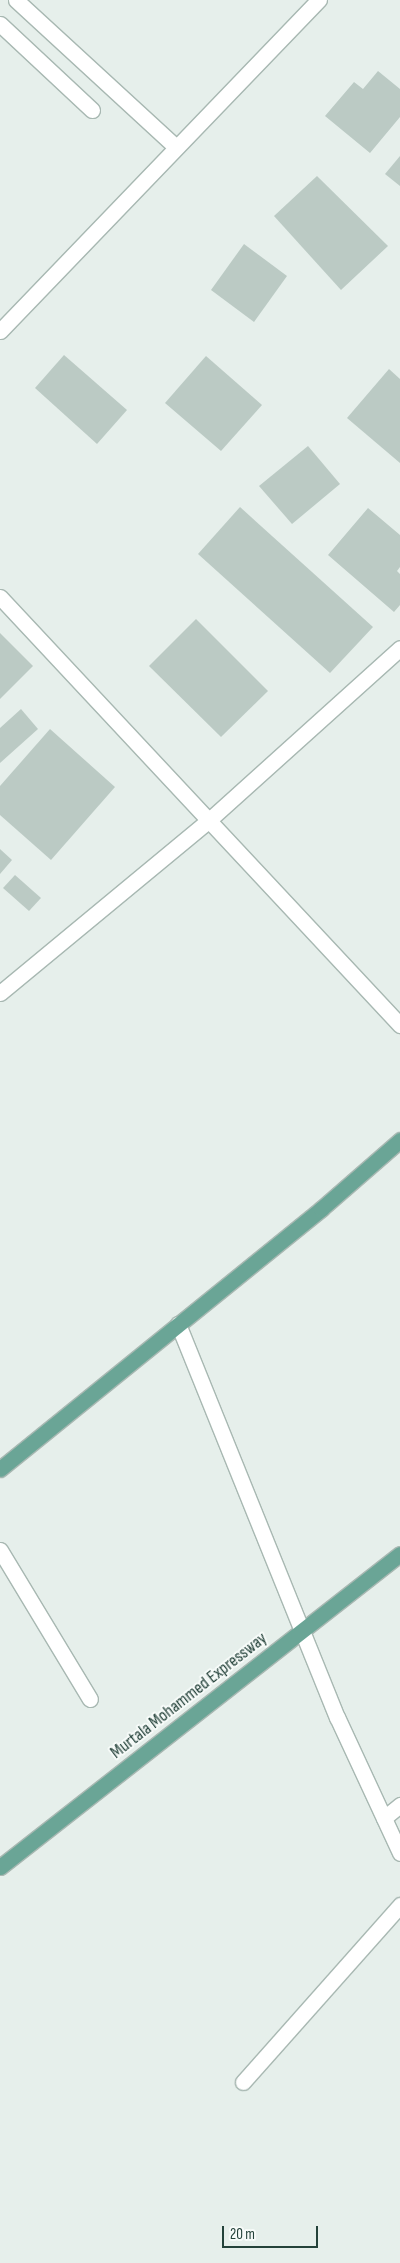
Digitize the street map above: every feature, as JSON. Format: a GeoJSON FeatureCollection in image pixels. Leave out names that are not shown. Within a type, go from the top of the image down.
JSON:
{"type":"FeatureCollection","features":[{"type":"Feature","properties":{"kind":"main road"},"geometry":{"type":"LineString","coordinates":[[0,1469],[400,1140]]}},
{"type":"Feature","properties":{"kind":"main road","name":"Murtala Mohammed Expressway"},"geometry":{"type":"LineString","coordinates":[[0,1867],[400,1554]]}},
{"type":"Feature","properties":{"kind":"street"},"geometry":{"type":"LineString","coordinates":[[16,0],[176,146]]}},
{"type":"Feature","properties":{"kind":"street"},"geometry":{"type":"LineString","coordinates":[[0,331],[176,146],[319,0]]}},
{"type":"Feature","properties":{"kind":"street"},"geometry":{"type":"LineString","coordinates":[[0,24],[92,110]]}},
{"type":"Feature","properties":{"kind":"street"},"geometry":{"type":"LineString","coordinates":[[0,598],[400,1025]]}},
{"type":"Feature","properties":{"kind":"street"},"geometry":{"type":"LineString","coordinates":[[0,993],[208,821],[400,648]]}},
{"type":"Feature","properties":{"kind":"street"},"geometry":{"type":"LineString","coordinates":[[178,1324],[336,1717],[400,1853]]}},
{"type":"Feature","properties":{"kind":"street"},"geometry":{"type":"LineString","coordinates":[[0,1550],[90,1699]]}},
{"type":"Feature","properties":{"kind":"street"},"geometry":{"type":"LineString","coordinates":[[384,1818],[400,1805]]}},
{"type":"Feature","properties":{"kind":"street"},"geometry":{"type":"LineString","coordinates":[[243,2082],[400,1905]]}},
{"type":"Feature","properties":{"kind":"building"},"geometry":{"type":"Polygon","coordinates":[[[378,71],[400,89],[400,117],[370,153],[325,116],[354,82],[363,89],[378,71]]]}},
{"type":"Feature","properties":{"kind":"building"},"geometry":{"type":"Polygon","coordinates":[[[400,156],[400,186],[385,174],[400,156]]]}},
{"type":"Feature","properties":{"kind":"building"},"geometry":{"type":"Polygon","coordinates":[[[317,176],[388,246],[341,290],[274,216],[317,176]]]}},
{"type":"Feature","properties":{"kind":"building"},"geometry":{"type":"Polygon","coordinates":[[[244,244],[287,276],[254,322],[211,290],[244,244]]]}},
{"type":"Feature","properties":{"kind":"building"},"geometry":{"type":"Polygon","coordinates":[[[64,355],[127,410],[97,444],[35,388],[64,355]]]}},
{"type":"Feature","properties":{"kind":"building"},"geometry":{"type":"Polygon","coordinates":[[[206,356],[262,405],[221,451],[165,403],[206,356]]]}},
{"type":"Feature","properties":{"kind":"building"},"geometry":{"type":"Polygon","coordinates":[[[389,369],[400,379],[400,463],[347,418],[389,369]]]}},
{"type":"Feature","properties":{"kind":"building"},"geometry":{"type":"Polygon","coordinates":[[[308,446],[340,484],[292,524],[259,486],[308,446]]]}},
{"type":"Feature","properties":{"kind":"building"},"geometry":{"type":"Polygon","coordinates":[[[240,507],[373,627],[330,673],[198,554],[240,507]]]}},
{"type":"Feature","properties":{"kind":"building"},"geometry":{"type":"Polygon","coordinates":[[[368,508],[400,535],[400,567],[397,571],[400,574],[400,605],[394,612],[328,555],[368,508]]]}},
{"type":"Feature","properties":{"kind":"building"},"geometry":{"type":"Polygon","coordinates":[[[196,619],[268,691],[221,737],[149,666],[196,619]]]}},
{"type":"Feature","properties":{"kind":"building"},"geometry":{"type":"Polygon","coordinates":[[[0,633],[33,666],[0,699],[0,633]]]}},
{"type":"Feature","properties":{"kind":"building"},"geometry":{"type":"Polygon","coordinates":[[[21,709],[38,729],[0,763],[0,728],[21,709]]]}},
{"type":"Feature","properties":{"kind":"building"},"geometry":{"type":"Polygon","coordinates":[[[50,729],[115,787],[51,860],[0,815],[0,786],[50,729]]]}},
{"type":"Feature","properties":{"kind":"building"},"geometry":{"type":"Polygon","coordinates":[[[0,849],[12,860],[0,874],[0,849]]]}},
{"type":"Feature","properties":{"kind":"building"},"geometry":{"type":"Polygon","coordinates":[[[15,875],[41,898],[29,911],[3,888],[15,875]]]}}]}
